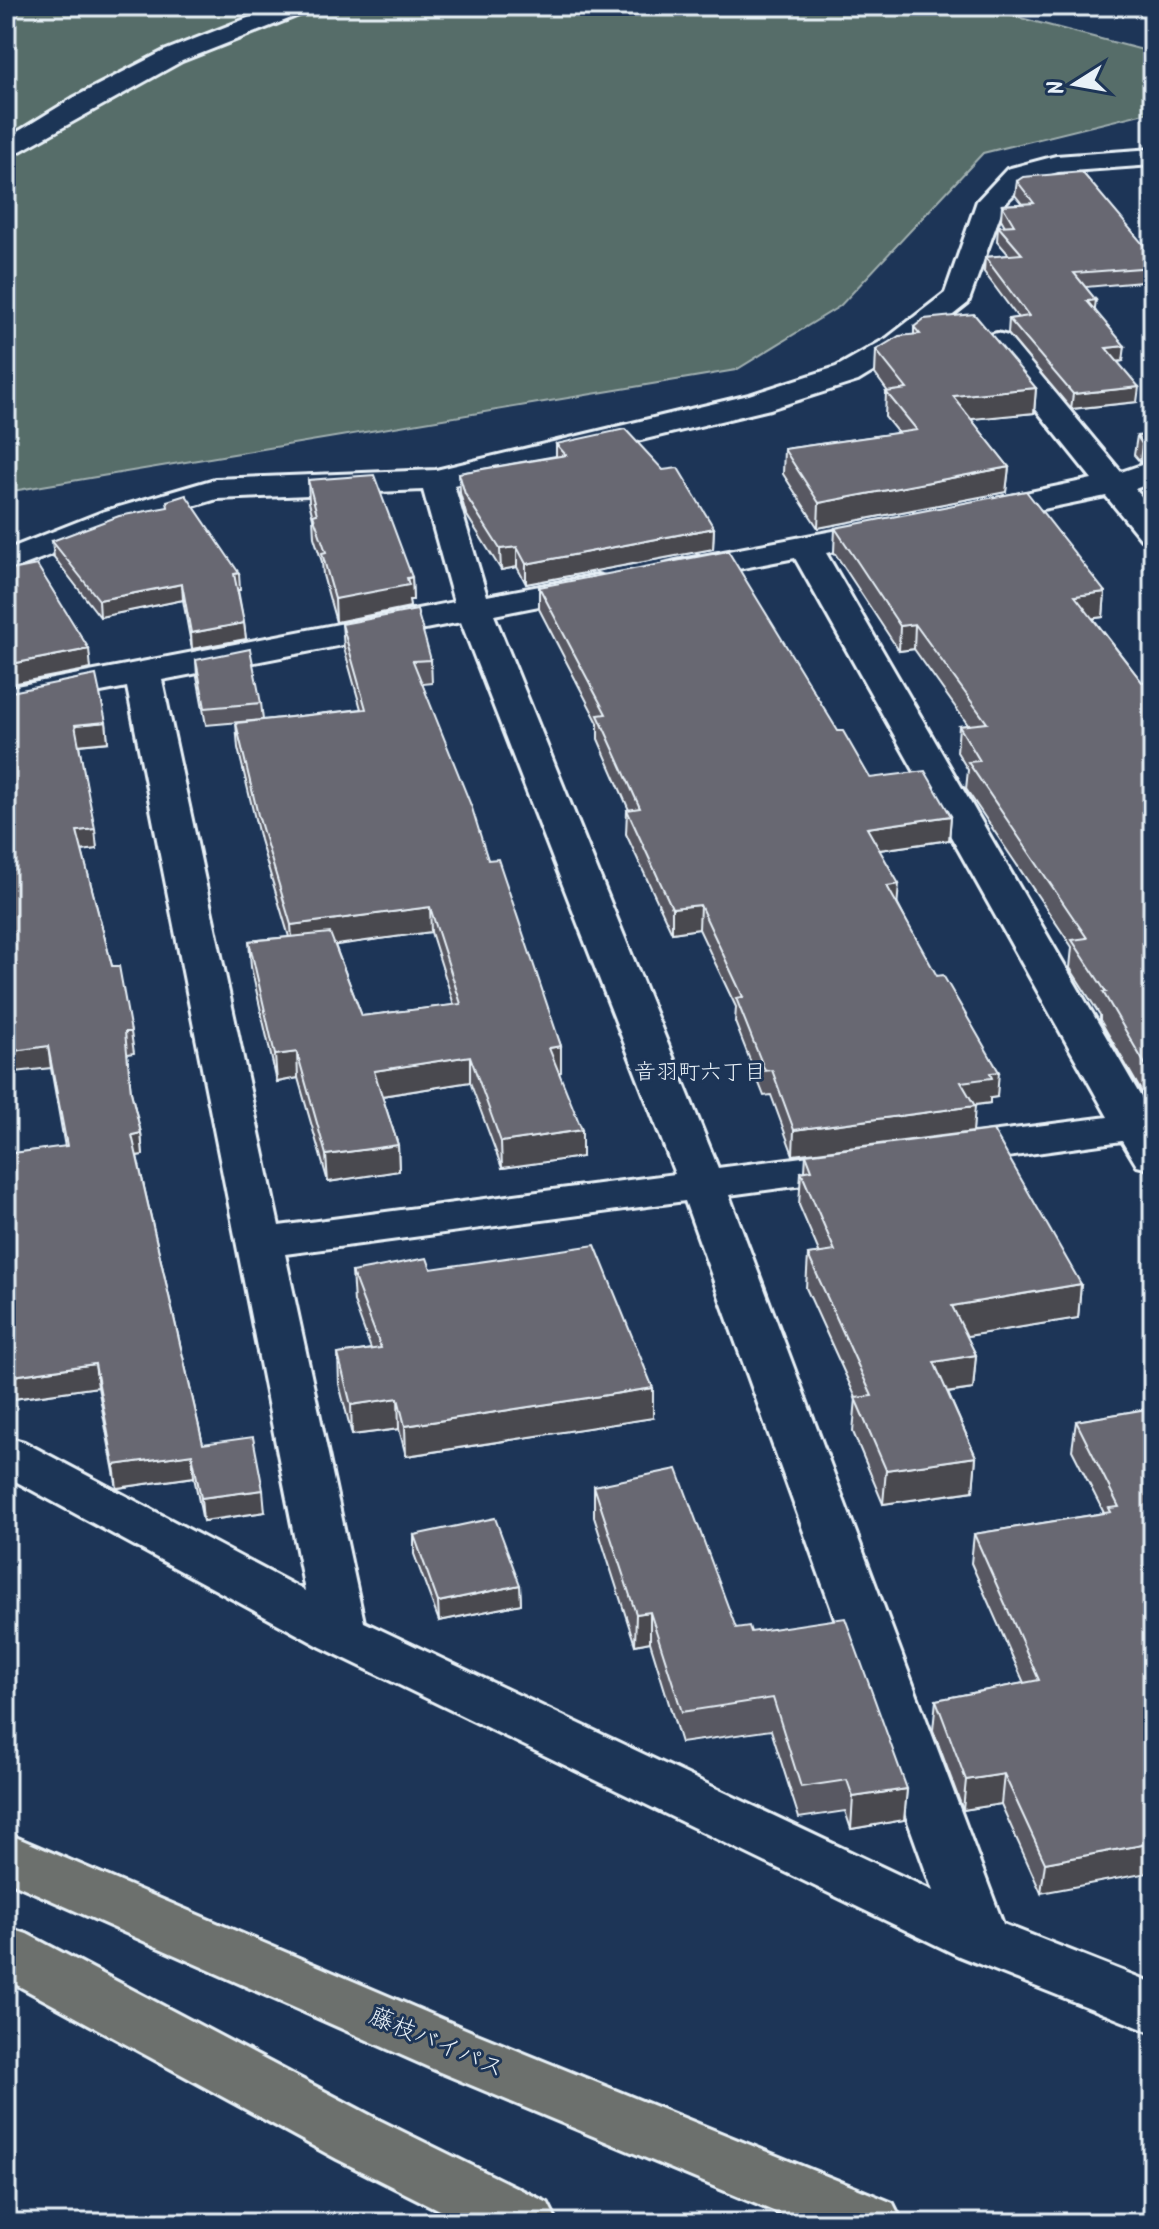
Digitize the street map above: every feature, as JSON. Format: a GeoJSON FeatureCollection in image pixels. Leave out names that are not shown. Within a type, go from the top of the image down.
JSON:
{"type":"FeatureCollection","features":[{"type":"Feature","properties":{"kind":"highway","name":"藤枝バイパス"},"geometry":{"type":"LineString","coordinates":[[6,1855],[456,2052],[871,2223]]}},
{"type":"Feature","properties":{"kind":"highway"},"geometry":{"type":"LineString","coordinates":[[6,1951],[359,2140],[526,2223]]}},
{"type":"Feature","properties":{"kind":"street"},"geometry":{"type":"LineString","coordinates":[[6,151],[82,104],[173,56],[300,6]]}},
{"type":"Feature","properties":{"kind":"street"},"geometry":{"type":"LineString","coordinates":[[6,562],[114,519],[215,489],[436,480],[759,402],[847,374],[898,344],[958,297],[991,201],[1017,175],[1056,164],[1149,162]]}},
{"type":"Feature","properties":{"kind":"street"},"geometry":{"type":"LineString","coordinates":[[958,297],[1117,484],[1153,532]]}},
{"type":"Feature","properties":{"kind":"street"},"geometry":{"type":"LineString","coordinates":[[6,699],[806,547],[1117,484],[1153,471]]}},
{"type":"Feature","properties":{"kind":"street"},"geometry":{"type":"LineString","coordinates":[[436,480],[473,608],[702,1184],[980,1939]]}},
{"type":"Feature","properties":{"kind":"street"},"geometry":{"type":"LineString","coordinates":[[259,1243],[702,1184],[1147,1136],[806,547]]}},
{"type":"Feature","properties":{"kind":"street"},"geometry":{"type":"LineString","coordinates":[[143,675],[340,1633]]}},
{"type":"Feature","properties":{"kind":"street"},"geometry":{"type":"LineString","coordinates":[[6,1454],[340,1633],[980,1939],[1153,2009]]}},
{"type":"Feature","properties":{"kind":"green space"},"geometry":{"type":"Polygon","coordinates":[[[6,6],[975,6],[1147,51],[1153,67],[1153,111],[983,153],[840,306],[736,370],[6,492],[6,6]]]}},
{"type":"Feature","properties":{"kind":"building"},"geometry":{"type":"Polygon","coordinates":[[[1082,172],[1153,256],[1153,267],[1074,273],[1096,300],[1087,301],[1125,346],[1106,348],[1139,387],[1073,394],[1009,319],[1029,316],[985,257],[1022,254],[998,226],[1014,225],[1002,205],[1034,203],[1017,181],[1023,177],[1082,172]]]}},
{"type":"Feature","properties":{"kind":"building"},"geometry":{"type":"Polygon","coordinates":[[[974,314],[1036,388],[953,396],[1009,467],[819,503],[784,449],[917,430],[886,392],[907,389],[876,350],[899,336],[920,334],[914,327],[924,319],[974,314]]]}},
{"type":"Feature","properties":{"kind":"building"},"geometry":{"type":"Polygon","coordinates":[[[625,429],[663,470],[678,468],[714,528],[526,564],[517,547],[500,549],[465,494],[459,473],[566,455],[556,444],[625,429]]]}},
{"type":"Feature","properties":{"kind":"building"},"geometry":{"type":"Polygon","coordinates":[[[1153,435],[1153,441],[1142,444],[1137,436],[1153,435]]]}},
{"type":"Feature","properties":{"kind":"building"},"geometry":{"type":"Polygon","coordinates":[[[374,475],[412,577],[407,578],[409,585],[335,599],[322,553],[326,552],[313,515],[317,514],[308,480],[374,475]]]}},
{"type":"Feature","properties":{"kind":"building"},"geometry":{"type":"Polygon","coordinates":[[[1026,491],[1105,592],[1075,596],[1142,682],[1153,681],[1153,1078],[1103,992],[1106,992],[1072,940],[1087,938],[968,762],[980,761],[959,726],[987,723],[915,624],[900,626],[835,528],[1026,491]]]}},
{"type":"Feature","properties":{"kind":"building"},"geometry":{"type":"Polygon","coordinates":[[[186,495],[239,573],[234,574],[244,623],[191,633],[182,584],[99,600],[52,541],[119,516],[168,507],[167,501],[186,495]]]}},
{"type":"Feature","properties":{"kind":"building"},"geometry":{"type":"Polygon","coordinates":[[[728,551],[870,778],[925,771],[951,816],[867,828],[899,884],[887,886],[937,976],[943,975],[999,1072],[990,1073],[992,1078],[961,1082],[975,1106],[794,1130],[772,1070],[765,1071],[736,998],[743,997],[700,905],[672,908],[627,810],[640,808],[598,715],[606,714],[539,587],[728,551]]]}},
{"type":"Feature","properties":{"kind":"building"},"geometry":{"type":"Polygon","coordinates":[[[37,565],[89,649],[6,665],[6,571],[37,565]]]}},
{"type":"Feature","properties":{"kind":"building"},"geometry":{"type":"Polygon","coordinates":[[[417,610],[431,660],[413,661],[472,808],[488,860],[498,859],[561,1046],[549,1048],[582,1130],[501,1142],[470,1056],[374,1071],[398,1145],[326,1155],[297,1052],[275,1055],[249,941],[330,933],[362,1016],[461,1004],[430,907],[291,925],[258,815],[236,723],[366,709],[342,624],[417,610]]]}},
{"type":"Feature","properties":{"kind":"building"},"geometry":{"type":"Polygon","coordinates":[[[250,649],[261,703],[205,708],[196,660],[250,649]]]}},
{"type":"Feature","properties":{"kind":"building"},"geometry":{"type":"Polygon","coordinates":[[[96,675],[106,722],[75,725],[95,829],[77,831],[112,966],[119,966],[131,1032],[125,1032],[131,1092],[141,1133],[132,1135],[203,1444],[253,1437],[263,1490],[201,1498],[192,1454],[114,1465],[95,1364],[6,1377],[6,1154],[67,1146],[48,1046],[6,1052],[6,693],[96,675]]]}},
{"type":"Feature","properties":{"kind":"building"},"geometry":{"type":"Polygon","coordinates":[[[993,1130],[1081,1284],[952,1306],[976,1355],[934,1362],[976,1457],[886,1470],[855,1398],[872,1396],[808,1255],[835,1251],[801,1172],[812,1170],[806,1154],[993,1130]]]}},
{"type":"Feature","properties":{"kind":"building"},"geometry":{"type":"Polygon","coordinates":[[[595,1245],[653,1388],[405,1426],[398,1398],[351,1405],[338,1354],[381,1348],[352,1272],[427,1258],[431,1269],[595,1245]]]}},
{"type":"Feature","properties":{"kind":"building"},"geometry":{"type":"Polygon","coordinates":[[[1153,1408],[1153,1674],[1146,1675],[1153,1688],[1153,1843],[1045,1863],[1004,1774],[966,1780],[936,1700],[1039,1680],[974,1534],[1111,1512],[1109,1508],[1119,1507],[1076,1421],[1153,1408]]]}},
{"type":"Feature","properties":{"kind":"building"},"geometry":{"type":"Polygon","coordinates":[[[677,1469],[736,1628],[749,1626],[751,1632],[845,1618],[907,1789],[853,1797],[847,1780],[801,1787],[773,1698],[682,1712],[650,1612],[636,1614],[594,1486],[677,1469]]]}},
{"type":"Feature","properties":{"kind":"building"},"geometry":{"type":"Polygon","coordinates":[[[495,1518],[520,1585],[438,1602],[414,1535],[495,1518]]]}},
{"type":"Feature","properties":{"kind":"district","name":"音羽町六丁目"},"geometry":{"type":"Point","coordinates":[700,1071]}}]}
